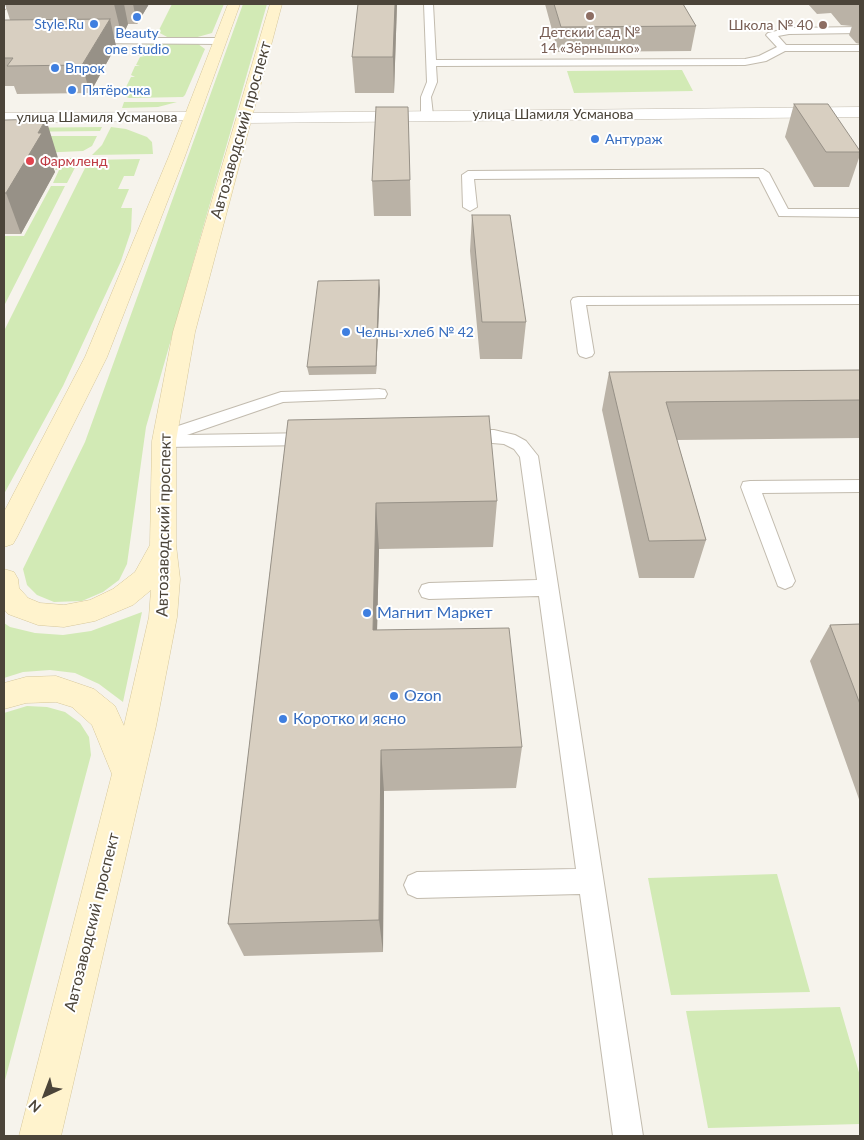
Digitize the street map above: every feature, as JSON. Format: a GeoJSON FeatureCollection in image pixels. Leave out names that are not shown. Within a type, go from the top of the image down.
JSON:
{"type":"FeatureCollection","features":[{"type":"Feature","properties":{"kind":"street"},"geometry":{"type":"LineString","coordinates":[[4,537],[96,357],[177,156],[190,117],[234,4]]}},
{"type":"Feature","properties":{"kind":"street","name":"Автозаводский проспект"},"geometry":{"type":"LineString","coordinates":[[40,1136],[128,773],[163,617],[166,579],[163,545],[164,439],[184,332],[246,118],[276,4]]}},
{"type":"Feature","properties":{"kind":"street","name":"улица Шамиля Усманова"},"geometry":{"type":"LineString","coordinates":[[246,118],[427,115],[832,118],[860,112]]}},
{"type":"Feature","properties":{"kind":"street","name":"улица Шамиля Усманова"},"geometry":{"type":"LineString","coordinates":[[4,118],[190,117]]}},
{"type":"Feature","properties":{"kind":"street"},"geometry":{"type":"LineString","coordinates":[[4,579],[5,591],[18,606],[38,614],[64,616],[95,610],[123,597],[146,579],[163,545]]}},
{"type":"Feature","properties":{"kind":"street"},"geometry":{"type":"LineString","coordinates":[[4,696],[26,690],[56,689],[83,698],[104,716],[128,773]]}},
{"type":"Feature","properties":{"kind":"lane"},"geometry":{"type":"LineString","coordinates":[[4,7],[7,4]]}},
{"type":"Feature","properties":{"kind":"lane"},"geometry":{"type":"LineString","coordinates":[[427,115],[426,97],[432,82],[428,4]]}},
{"type":"Feature","properties":{"kind":"lane"},"geometry":{"type":"LineString","coordinates":[[783,48],[771,35],[789,30],[860,30]]}},
{"type":"Feature","properties":{"kind":"lane"},"geometry":{"type":"LineString","coordinates":[[79,41],[220,40]]}},
{"type":"Feature","properties":{"kind":"lane"},"geometry":{"type":"LineString","coordinates":[[431,63],[745,62],[762,59],[783,48],[860,48]]}},
{"type":"Feature","properties":{"kind":"lane"},"geometry":{"type":"LineString","coordinates":[[470,207],[468,175],[763,173],[784,213],[860,213]]}},
{"type":"Feature","properties":{"kind":"lane"},"geometry":{"type":"LineString","coordinates":[[586,353],[578,301],[860,300]]}},
{"type":"Feature","properties":{"kind":"lane"},"geometry":{"type":"LineString","coordinates":[[164,439],[281,397],[379,394]]}},
{"type":"Feature","properties":{"kind":"lane"},"geometry":{"type":"LineString","coordinates":[[445,437],[503,437],[516,442],[529,456],[628,1136]]}},
{"type":"Feature","properties":{"kind":"lane"},"geometry":{"type":"LineString","coordinates":[[164,439],[337,438]]}},
{"type":"Feature","properties":{"kind":"lane"},"geometry":{"type":"LineString","coordinates":[[785,581],[750,487],[860,486]]}},
{"type":"Feature","properties":{"kind":"lane"},"geometry":{"type":"LineString","coordinates":[[429,591],[548,588]]}},
{"type":"Feature","properties":{"kind":"lane"},"geometry":{"type":"LineString","coordinates":[[417,885],[590,881]]}},
{"type":"Feature","properties":{"kind":"green space"},"geometry":{"type":"Polygon","coordinates":[[[172,4],[224,4],[212,33],[194,38],[169,38],[158,32],[172,4]]]}},
{"type":"Feature","properties":{"kind":"green space"},"geometry":{"type":"Polygon","coordinates":[[[243,4],[267,4],[146,427],[127,564],[119,580],[103,592],[82,601],[54,602],[37,595],[27,585],[23,569],[85,442],[243,4]]]}},
{"type":"Feature","properties":{"kind":"green space"},"geometry":{"type":"Polygon","coordinates":[[[198,44],[205,49],[185,95],[183,97],[129,98],[122,95],[131,77],[135,77],[131,75],[135,66],[140,66],[136,65],[140,57],[145,56],[138,56],[143,45],[198,44]]]}},
{"type":"Feature","properties":{"kind":"green space"},"geometry":{"type":"Polygon","coordinates":[[[682,70],[693,91],[574,93],[567,71],[682,70]]]}},
{"type":"Feature","properties":{"kind":"green space"},"geometry":{"type":"Polygon","coordinates":[[[124,102],[177,102],[158,107],[122,108],[124,102]]]}},
{"type":"Feature","properties":{"kind":"green space"},"geometry":{"type":"Polygon","coordinates":[[[102,127],[100,131],[4,132],[4,128],[102,127]]]}},
{"type":"Feature","properties":{"kind":"green space"},"geometry":{"type":"Polygon","coordinates":[[[111,127],[126,129],[147,137],[152,142],[153,154],[92,155],[102,145],[111,127]]]}},
{"type":"Feature","properties":{"kind":"green space"},"geometry":{"type":"Polygon","coordinates":[[[48,136],[97,136],[92,146],[83,151],[38,153],[48,136]]]}},
{"type":"Feature","properties":{"kind":"green space"},"geometry":{"type":"Polygon","coordinates":[[[62,158],[80,158],[67,183],[53,183],[59,170],[55,170],[62,158]]]}},
{"type":"Feature","properties":{"kind":"green space"},"geometry":{"type":"Polygon","coordinates":[[[140,159],[134,176],[124,176],[118,189],[129,189],[121,208],[132,208],[131,231],[121,261],[63,386],[4,494],[4,331],[89,160],[140,159]]]}},
{"type":"Feature","properties":{"kind":"green space"},"geometry":{"type":"Polygon","coordinates":[[[51,186],[65,186],[4,306],[4,236],[24,236],[51,186]]]}},
{"type":"Feature","properties":{"kind":"green space"},"geometry":{"type":"Polygon","coordinates":[[[142,612],[123,702],[99,684],[75,673],[50,670],[23,672],[4,678],[4,623],[10,627],[35,633],[63,635],[91,631],[142,612]]]}},
{"type":"Feature","properties":{"kind":"green space"},"geometry":{"type":"Polygon","coordinates":[[[27,706],[47,707],[65,712],[80,723],[89,737],[91,755],[4,1084],[4,713],[27,706]]]}},
{"type":"Feature","properties":{"kind":"green space"},"geometry":{"type":"Polygon","coordinates":[[[777,874],[810,992],[671,995],[648,878],[777,874]]]}},
{"type":"Feature","properties":{"kind":"green space"},"geometry":{"type":"Polygon","coordinates":[[[840,1007],[860,1076],[860,1124],[708,1128],[686,1011],[840,1007]]]}},
{"type":"Feature","properties":{"kind":"building"},"geometry":{"type":"Polygon","coordinates":[[[358,4],[395,4],[393,57],[352,57],[358,4]]]}},
{"type":"Feature","properties":{"kind":"building"},"geometry":{"type":"Polygon","coordinates":[[[554,4],[683,4],[696,26],[561,27],[554,4]]]}},
{"type":"Feature","properties":{"kind":"building"},"geometry":{"type":"Polygon","coordinates":[[[110,19],[82,65],[7,66],[13,58],[4,58],[4,20],[110,19]]]}},
{"type":"Feature","properties":{"kind":"building"},"geometry":{"type":"Polygon","coordinates":[[[794,104],[828,104],[860,152],[826,152],[794,104]]]}},
{"type":"Feature","properties":{"kind":"building"},"geometry":{"type":"Polygon","coordinates":[[[376,107],[408,107],[410,180],[372,181],[376,107]]]}},
{"type":"Feature","properties":{"kind":"building"},"geometry":{"type":"Polygon","coordinates":[[[46,119],[38,133],[42,133],[6,193],[4,193],[4,121],[46,119]]]}},
{"type":"Feature","properties":{"kind":"building"},"geometry":{"type":"Polygon","coordinates":[[[472,215],[510,215],[526,322],[482,322],[472,215]]]}},
{"type":"Feature","properties":{"kind":"building","name":"Челны-хлеб № 42"},"geometry":{"type":"Polygon","coordinates":[[[379,280],[376,366],[307,367],[318,281],[379,280]]]}},
{"type":"Feature","properties":{"kind":"building"},"geometry":{"type":"Polygon","coordinates":[[[860,370],[860,400],[666,402],[706,540],[649,541],[609,372],[860,370]]]}},
{"type":"Feature","properties":{"kind":"building"},"geometry":{"type":"Polygon","coordinates":[[[489,416],[497,501],[376,503],[373,630],[509,628],[522,747],[381,750],[379,920],[228,924],[288,420],[489,416]]]}},
{"type":"Feature","properties":{"kind":"building"},"geometry":{"type":"Polygon","coordinates":[[[860,624],[860,704],[830,625],[860,624]]]}},
{"type":"Feature","properties":{"kind":"place","name":"Детский сад № 14 «Зёрнышко»"},"geometry":{"type":"Point","coordinates":[590,16]}},
{"type":"Feature","properties":{"kind":"place","name":"Beauty one studio"},"geometry":{"type":"Point","coordinates":[137,17]}},
{"type":"Feature","properties":{"kind":"place","name":"Style.Ru"},"geometry":{"type":"Point","coordinates":[94,24]}},
{"type":"Feature","properties":{"kind":"place","name":"Школа № 40"},"geometry":{"type":"Point","coordinates":[823,25]}},
{"type":"Feature","properties":{"kind":"place","name":"Впрок"},"geometry":{"type":"Point","coordinates":[55,68]}},
{"type":"Feature","properties":{"kind":"place","name":"Пятёрочка"},"geometry":{"type":"Point","coordinates":[72,90]}},
{"type":"Feature","properties":{"kind":"place","name":"Антураж"},"geometry":{"type":"Point","coordinates":[595,139]}},
{"type":"Feature","properties":{"kind":"place","name":"Фармленд"},"geometry":{"type":"Point","coordinates":[30,161]}},
{"type":"Feature","properties":{"kind":"place","name":"Челны-хлеб № 42"},"geometry":{"type":"Point","coordinates":[346,332]}},
{"type":"Feature","properties":{"kind":"place","name":"Магнит Маркет"},"geometry":{"type":"Point","coordinates":[367,613]}},
{"type":"Feature","properties":{"kind":"place","name":"Ozon"},"geometry":{"type":"Point","coordinates":[394,696]}},
{"type":"Feature","properties":{"kind":"place","name":"Коротко и ясно"},"geometry":{"type":"Point","coordinates":[283,719]}}]}
